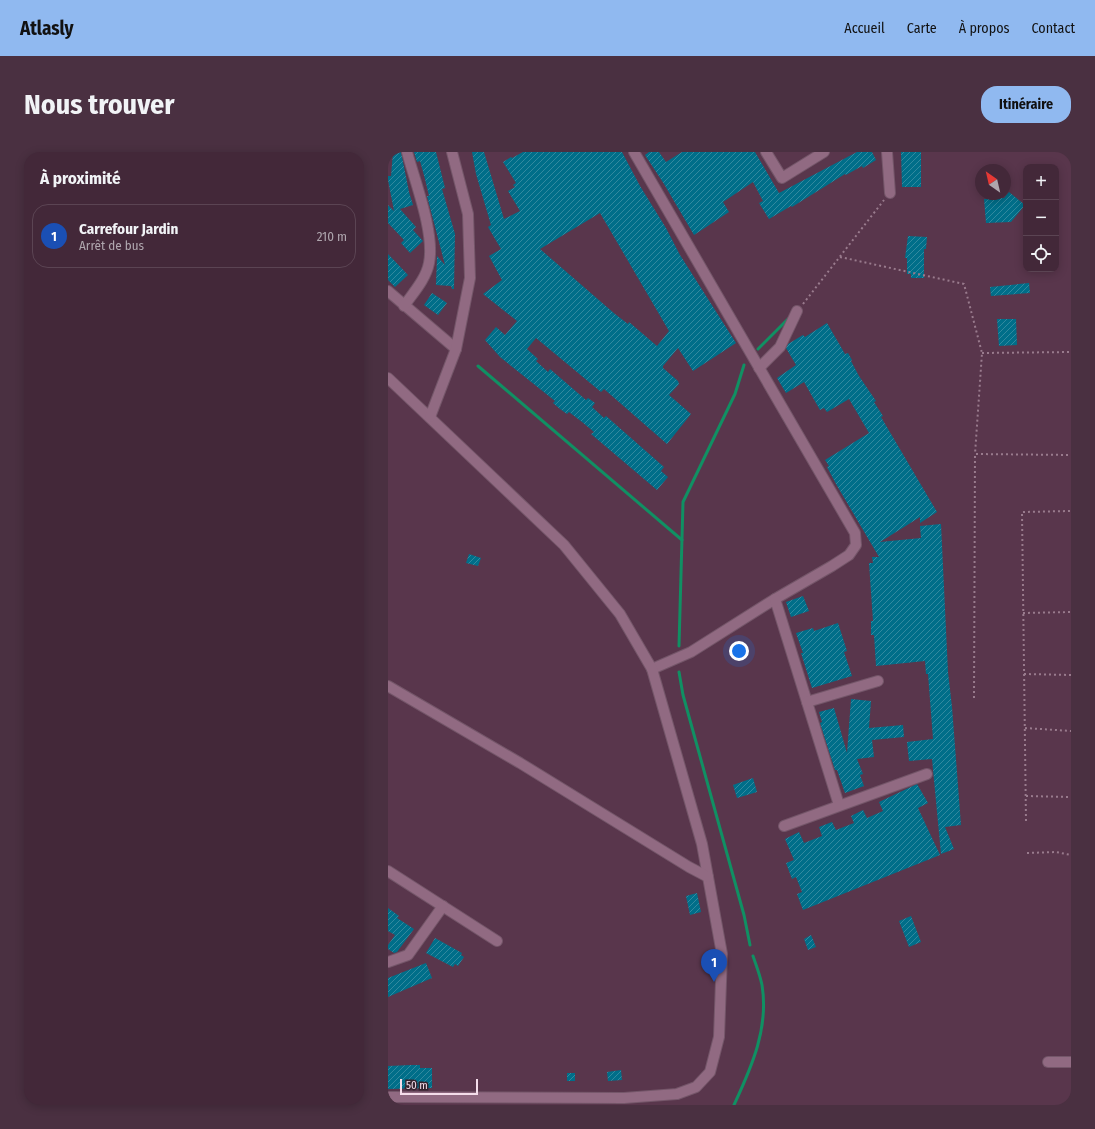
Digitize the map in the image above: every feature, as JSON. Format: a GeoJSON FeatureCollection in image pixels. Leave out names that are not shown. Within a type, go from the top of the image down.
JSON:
{"type":"FeatureCollection","features":[{"type":"Feature","properties":{"kind":"street"},"geometry":{"type":"LineString","coordinates":[[404,306],[421,281],[429,264],[430,238],[407,152]]}},
{"type":"Feature","properties":{"kind":"street"},"geometry":{"type":"LineString","coordinates":[[430,417],[456,349],[470,278],[468,214],[452,152]]}},
{"type":"Feature","properties":{"kind":"street"},"geometry":{"type":"LineString","coordinates":[[634,152],[855,533],[856,544],[849,555],[838,563],[775,599],[691,652],[652,669]]}},
{"type":"Feature","properties":{"kind":"street"},"geometry":{"type":"LineString","coordinates":[[766,152],[782,178],[824,152]]}},
{"type":"Feature","properties":{"kind":"street"},"geometry":{"type":"LineString","coordinates":[[888,152],[890,193]]}},
{"type":"Feature","properties":{"kind":"street"},"geometry":{"type":"LineString","coordinates":[[388,291],[456,349]]}},
{"type":"Feature","properties":{"kind":"street"},"geometry":{"type":"LineString","coordinates":[[759,368],[780,347],[797,311]]}},
{"type":"Feature","properties":{"kind":"street"},"geometry":{"type":"LineString","coordinates":[[388,378],[564,545],[620,614],[652,669],[702,844],[722,954],[719,1037],[710,1072],[696,1087],[677,1094],[624,1102],[388,1097]]}},
{"type":"Feature","properties":{"kind":"street"},"geometry":{"type":"LineString","coordinates":[[775,599],[839,805]]}},
{"type":"Feature","properties":{"kind":"street"},"geometry":{"type":"LineString","coordinates":[[807,702],[878,681]]}},
{"type":"Feature","properties":{"kind":"street"},"geometry":{"type":"LineString","coordinates":[[388,686],[520,763],[689,867],[708,877]]}},
{"type":"Feature","properties":{"kind":"street"},"geometry":{"type":"LineString","coordinates":[[784,826],[927,774]]}},
{"type":"Feature","properties":{"kind":"street"},"geometry":{"type":"LineString","coordinates":[[388,871],[497,941]]}},
{"type":"Feature","properties":{"kind":"street"},"geometry":{"type":"LineString","coordinates":[[390,960],[408,955],[443,906]]}},
{"type":"Feature","properties":{"kind":"street"},"geometry":{"type":"LineString","coordinates":[[1048,1062],[1071,1062]]}},
{"type":"Feature","properties":{"kind":"path"},"geometry":{"type":"LineString","coordinates":[[797,311],[890,193]]}},
{"type":"Feature","properties":{"kind":"path"},"geometry":{"type":"LineString","coordinates":[[840,257],[964,284],[982,353],[974,454],[974,698]]}},
{"type":"Feature","properties":{"kind":"path"},"geometry":{"type":"LineString","coordinates":[[982,353],[1071,352]]}},
{"type":"Feature","properties":{"kind":"path"},"geometry":{"type":"LineString","coordinates":[[974,454],[1071,455]]}},
{"type":"Feature","properties":{"kind":"path"},"geometry":{"type":"LineString","coordinates":[[1026,821],[1022,512],[1071,511]]}},
{"type":"Feature","properties":{"kind":"path"},"geometry":{"type":"LineString","coordinates":[[1024,613],[1071,612]]}},
{"type":"Feature","properties":{"kind":"path"},"geometry":{"type":"LineString","coordinates":[[1024,674],[1071,676]]}},
{"type":"Feature","properties":{"kind":"path"},"geometry":{"type":"LineString","coordinates":[[1025,728],[1071,731]]}},
{"type":"Feature","properties":{"kind":"path"},"geometry":{"type":"LineString","coordinates":[[1026,796],[1071,797]]}},
{"type":"Feature","properties":{"kind":"path"},"geometry":{"type":"LineString","coordinates":[[1028,853],[1056,852],[1071,855]]}},
{"type":"Feature","properties":{"kind":"building"},"geometry":{"type":"Polygon","coordinates":[[[393,152],[401,152],[413,205],[400,209],[416,227],[413,230],[423,241],[410,253],[401,243],[404,240],[388,223],[388,205],[394,211],[388,180],[388,176],[391,176],[393,152]]]}},
{"type":"Feature","properties":{"kind":"building"},"geometry":{"type":"Polygon","coordinates":[[[414,152],[436,152],[445,188],[442,189],[455,234],[454,289],[452,289],[451,286],[436,285],[437,256],[445,265],[427,196],[429,196],[425,179],[420,161],[417,162],[414,152]]]}},
{"type":"Feature","properties":{"kind":"building"},"geometry":{"type":"Polygon","coordinates":[[[472,152],[484,152],[504,219],[520,211],[508,191],[515,187],[513,185],[516,183],[503,162],[511,157],[512,158],[523,152],[622,152],[680,255],[736,343],[693,371],[678,348],[663,366],[663,368],[678,381],[679,384],[669,395],[691,414],[667,444],[604,389],[601,392],[536,338],[527,349],[538,359],[536,361],[548,372],[550,369],[586,400],[588,398],[595,403],[592,407],[604,418],[606,416],[664,467],[661,471],[668,477],[657,490],[591,434],[594,432],[569,412],[567,414],[560,409],[553,403],[555,401],[500,357],[485,340],[496,327],[505,335],[517,321],[483,294],[502,280],[489,256],[501,249],[488,227],[491,225],[476,174],[472,152]],[[600,213],[540,249],[615,314],[628,324],[629,322],[657,346],[669,331],[600,213]]]}},
{"type":"Feature","properties":{"kind":"building"},"geometry":{"type":"Polygon","coordinates":[[[649,152],[659,152],[666,162],[682,152],[755,152],[779,193],[857,152],[872,152],[876,160],[863,168],[862,166],[846,175],[845,174],[792,207],[791,206],[769,219],[759,203],[763,201],[753,182],[723,202],[729,212],[694,235],[645,155],[649,152]]]}},
{"type":"Feature","properties":{"kind":"building"},"geometry":{"type":"Polygon","coordinates":[[[901,152],[921,152],[921,187],[902,187],[901,152]]]}},
{"type":"Feature","properties":{"kind":"building"},"geometry":{"type":"Polygon","coordinates":[[[1011,194],[1023,203],[1023,207],[1011,222],[986,223],[984,200],[1011,200],[1011,194]]]}},
{"type":"Feature","properties":{"kind":"building"},"geometry":{"type":"Polygon","coordinates":[[[908,236],[927,237],[926,249],[924,249],[924,278],[911,278],[911,274],[907,274],[907,258],[905,258],[908,236]]]}},
{"type":"Feature","properties":{"kind":"building"},"geometry":{"type":"Polygon","coordinates":[[[388,254],[408,275],[395,287],[388,280],[388,254]]]}},
{"type":"Feature","properties":{"kind":"building"},"geometry":{"type":"Polygon","coordinates":[[[1029,283],[1030,293],[991,296],[990,287],[1029,283]]]}},
{"type":"Feature","properties":{"kind":"building"},"geometry":{"type":"Polygon","coordinates":[[[432,293],[447,303],[438,315],[424,305],[432,293]]]}},
{"type":"Feature","properties":{"kind":"building"},"geometry":{"type":"Polygon","coordinates":[[[997,319],[1016,319],[1017,345],[999,346],[997,319]]]}},
{"type":"Feature","properties":{"kind":"building"},"geometry":{"type":"Polygon","coordinates":[[[827,323],[845,354],[848,353],[859,376],[876,401],[874,402],[883,416],[881,417],[937,512],[920,523],[920,517],[880,542],[921,538],[920,526],[941,524],[948,672],[961,825],[945,827],[954,849],[941,854],[932,759],[909,761],[907,742],[933,739],[928,674],[926,674],[925,661],[876,666],[874,635],[871,635],[871,621],[873,621],[869,563],[873,563],[872,557],[879,557],[836,484],[825,460],[869,433],[849,399],[827,412],[824,408],[820,410],[804,382],[786,393],[777,378],[796,365],[786,348],[788,344],[803,335],[805,337],[827,323]]]}},
{"type":"Feature","properties":{"kind":"building"},"geometry":{"type":"Polygon","coordinates":[[[469,554],[481,558],[478,566],[466,563],[469,554]]]}},
{"type":"Feature","properties":{"kind":"building"},"geometry":{"type":"Polygon","coordinates":[[[803,596],[809,611],[791,617],[786,602],[803,596]]]}},
{"type":"Feature","properties":{"kind":"building"},"geometry":{"type":"Polygon","coordinates":[[[838,623],[847,651],[844,652],[852,676],[812,688],[796,633],[813,628],[814,631],[838,623]]]}},
{"type":"Feature","properties":{"kind":"building"},"geometry":{"type":"Polygon","coordinates":[[[851,699],[871,701],[869,728],[903,725],[904,737],[872,740],[874,757],[857,759],[863,774],[860,775],[864,786],[845,793],[837,770],[835,770],[820,723],[822,722],[819,712],[834,708],[847,753],[851,699]]]}},
{"type":"Feature","properties":{"kind":"building"},"geometry":{"type":"Polygon","coordinates":[[[753,778],[757,792],[737,798],[733,785],[753,778]]]}},
{"type":"Feature","properties":{"kind":"building"},"geometry":{"type":"Polygon","coordinates":[[[917,784],[928,803],[918,808],[940,855],[803,910],[797,894],[802,892],[796,877],[792,879],[786,863],[794,860],[785,839],[799,832],[804,843],[822,836],[819,827],[832,822],[836,830],[854,823],[851,816],[863,810],[867,818],[883,811],[879,802],[917,784]]]}},
{"type":"Feature","properties":{"kind":"building"},"geometry":{"type":"Polygon","coordinates":[[[697,893],[701,912],[690,915],[686,896],[697,893]]]}},
{"type":"Feature","properties":{"kind":"building"},"geometry":{"type":"Polygon","coordinates":[[[388,908],[399,916],[397,918],[414,929],[397,952],[394,953],[388,949],[388,945],[395,935],[388,931],[388,908]]]}},
{"type":"Feature","properties":{"kind":"building"},"geometry":{"type":"Polygon","coordinates":[[[911,916],[921,942],[909,947],[899,921],[911,916]]]}},
{"type":"Feature","properties":{"kind":"building"},"geometry":{"type":"Polygon","coordinates":[[[811,935],[816,947],[808,950],[804,939],[811,935]]]}},
{"type":"Feature","properties":{"kind":"building"},"geometry":{"type":"Polygon","coordinates":[[[435,938],[462,953],[461,955],[464,957],[458,966],[455,964],[453,967],[426,953],[435,938]]]}},
{"type":"Feature","properties":{"kind":"building"},"geometry":{"type":"Polygon","coordinates":[[[426,963],[432,978],[388,997],[388,978],[426,963]]]}},
{"type":"Feature","properties":{"kind":"building"},"geometry":{"type":"Polygon","coordinates":[[[420,1065],[420,1068],[432,1068],[432,1088],[388,1089],[388,1066],[420,1065]]]}},
{"type":"Feature","properties":{"kind":"building"},"geometry":{"type":"Polygon","coordinates":[[[621,1070],[622,1080],[608,1081],[607,1072],[621,1070]]]}},
{"type":"Feature","properties":{"kind":"building"},"geometry":{"type":"Polygon","coordinates":[[[567,1073],[575,1073],[575,1081],[567,1081],[567,1073]]]}},
{"type":"Feature","properties":{"kind":"waterway"},"geometry":{"type":"LineString","coordinates":[[758,349],[791,316]]}},
{"type":"Feature","properties":{"kind":"waterway"},"geometry":{"type":"LineString","coordinates":[[679,646],[683,502],[735,394],[744,365]]}},
{"type":"Feature","properties":{"kind":"waterway"},"geometry":{"type":"LineString","coordinates":[[478,366],[682,540]]}},
{"type":"Feature","properties":{"kind":"waterway"},"geometry":{"type":"LineString","coordinates":[[679,672],[683,695],[744,915],[750,945]]}},
{"type":"Feature","properties":{"kind":"waterway"},"geometry":{"type":"LineString","coordinates":[[734,1105],[753,1061],[761,1032],[764,1001],[762,985],[753,956]]}},
{"type":"Feature","properties":{"kind":"place","name":"Carrefour Jardin"},"geometry":{"type":"Point","coordinates":[714,982]}}]}
